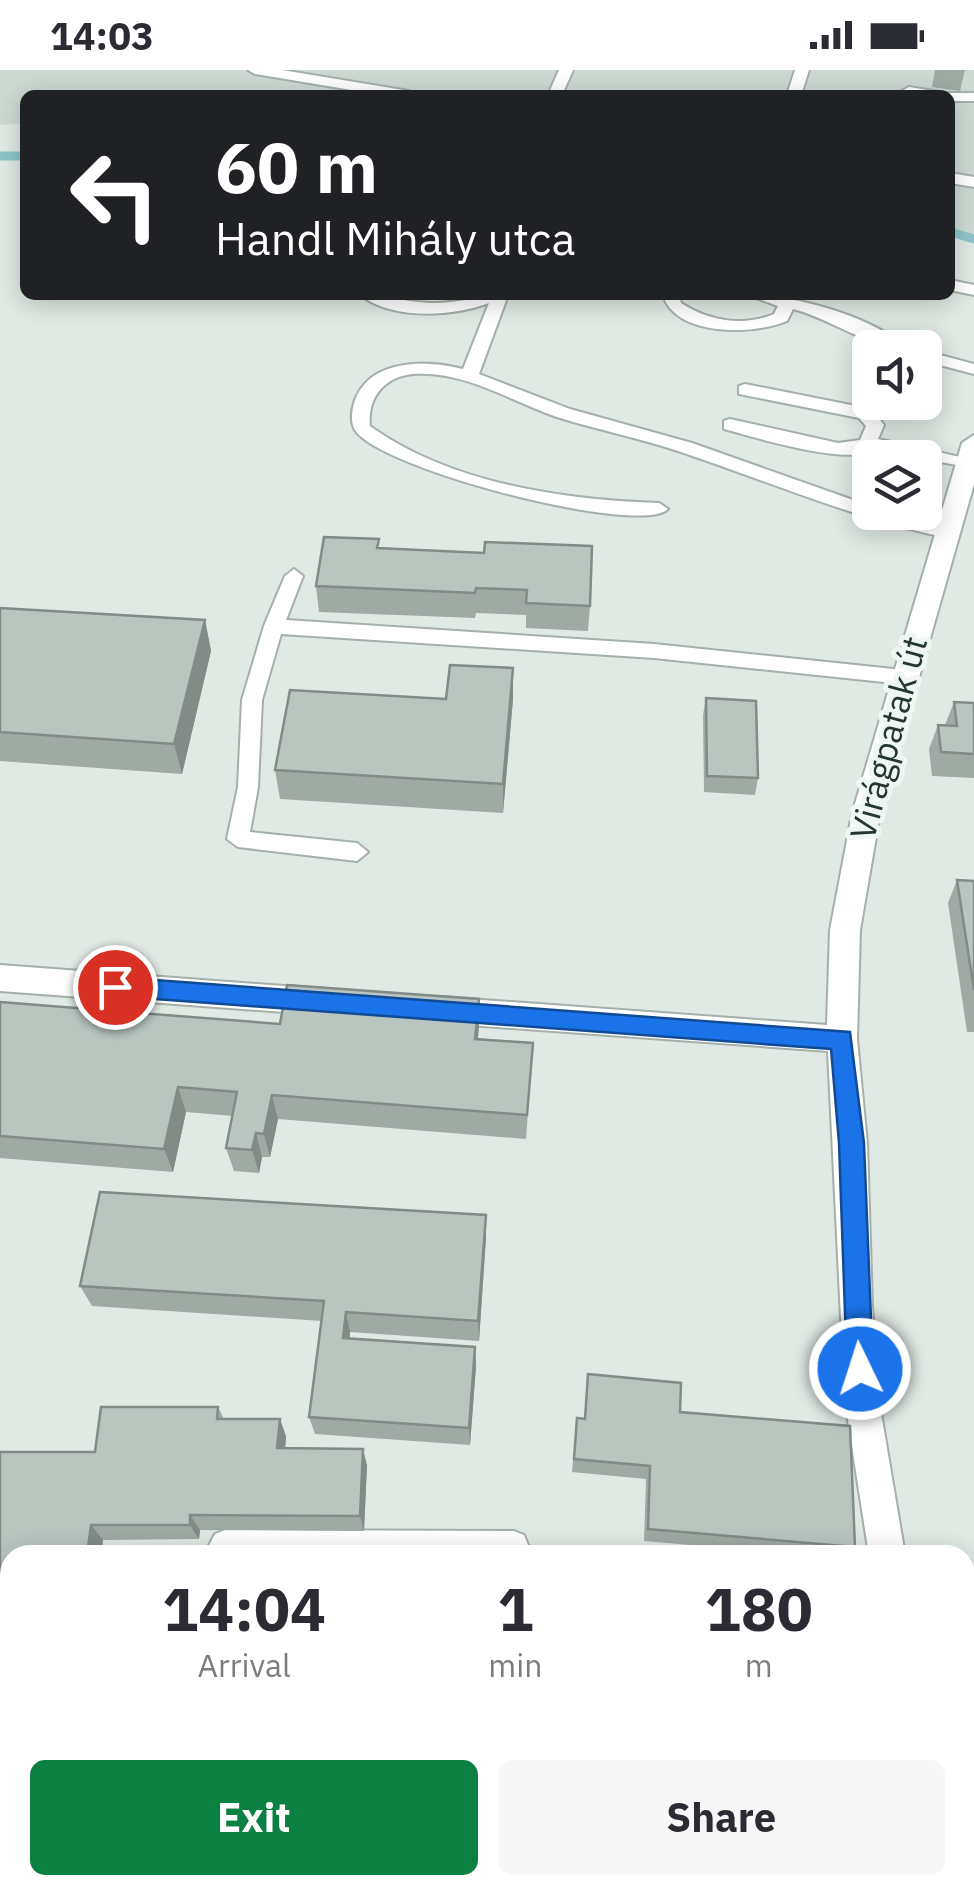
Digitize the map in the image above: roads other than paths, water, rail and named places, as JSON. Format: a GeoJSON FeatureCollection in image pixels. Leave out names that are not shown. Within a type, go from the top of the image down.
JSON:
{"type":"FeatureCollection","features":[{"type":"Feature","properties":{"kind":"street","name":"Virágpatak út"},"geometry":{"type":"LineString","coordinates":[[886,1545],[862,1400],[852,1248],[852,1143],[842,1039],[845,930],[866,814],[971,454]]}},
{"type":"Feature","properties":{"kind":"street"},"geometry":{"type":"LineString","coordinates":[[0,978],[352,1004]]}},
{"type":"Feature","properties":{"kind":"street"},"geometry":{"type":"LineString","coordinates":[[411,1008],[842,1039]]}},
{"type":"Feature","properties":{"kind":"lane"},"geometry":{"type":"LineString","coordinates":[[255,70],[378,90]]}},
{"type":"Feature","properties":{"kind":"lane"},"geometry":{"type":"LineString","coordinates":[[390,300],[434,310],[470,306],[485,300]]}},
{"type":"Feature","properties":{"kind":"lane"},"geometry":{"type":"LineString","coordinates":[[469,377],[495,300]]}},
{"type":"Feature","properties":{"kind":"lane"},"geometry":{"type":"LineString","coordinates":[[672,300],[692,316],[756,327],[781,316],[787,303]]}},
{"type":"Feature","properties":{"kind":"lane"},"geometry":{"type":"LineString","coordinates":[[775,300],[828,313],[863,330]]}},
{"type":"Feature","properties":{"kind":"lane"},"geometry":{"type":"LineString","coordinates":[[942,360],[974,368]]}},
{"type":"Feature","properties":{"kind":"lane"},"geometry":{"type":"LineString","coordinates":[[659,510],[624,510],[506,487],[396,452],[376,442],[362,428],[358,412],[362,398],[391,373],[443,370],[561,412],[702,452],[819,498],[948,532]]}},
{"type":"Feature","properties":{"kind":"lane"},"geometry":{"type":"LineString","coordinates":[[745,390],[865,413],[875,425],[869,440]]}},
{"type":"Feature","properties":{"kind":"lane"},"geometry":{"type":"LineString","coordinates":[[730,424],[852,449]]}},
{"type":"Feature","properties":{"kind":"lane"},"geometry":{"type":"LineString","coordinates":[[942,451],[971,454]]}},
{"type":"Feature","properties":{"kind":"lane"},"geometry":{"type":"LineString","coordinates":[[294,576],[252,700],[248,787],[238,840],[357,852]]}},
{"type":"Feature","properties":{"kind":"lane"},"geometry":{"type":"LineString","coordinates":[[274,626],[654,651],[903,678]]}},
{"type":"Feature","properties":{"kind":"lane"},"geometry":{"type":"LineString","coordinates":[[224,1545],[370,1545]]}},
{"type":"Feature","properties":{"kind":"waterway"},"geometry":{"type":"LineString","coordinates":[[0,156],[20,156]]}},
{"type":"Feature","properties":{"kind":"waterway"},"geometry":{"type":"LineString","coordinates":[[955,233],[974,239]]}}]}
